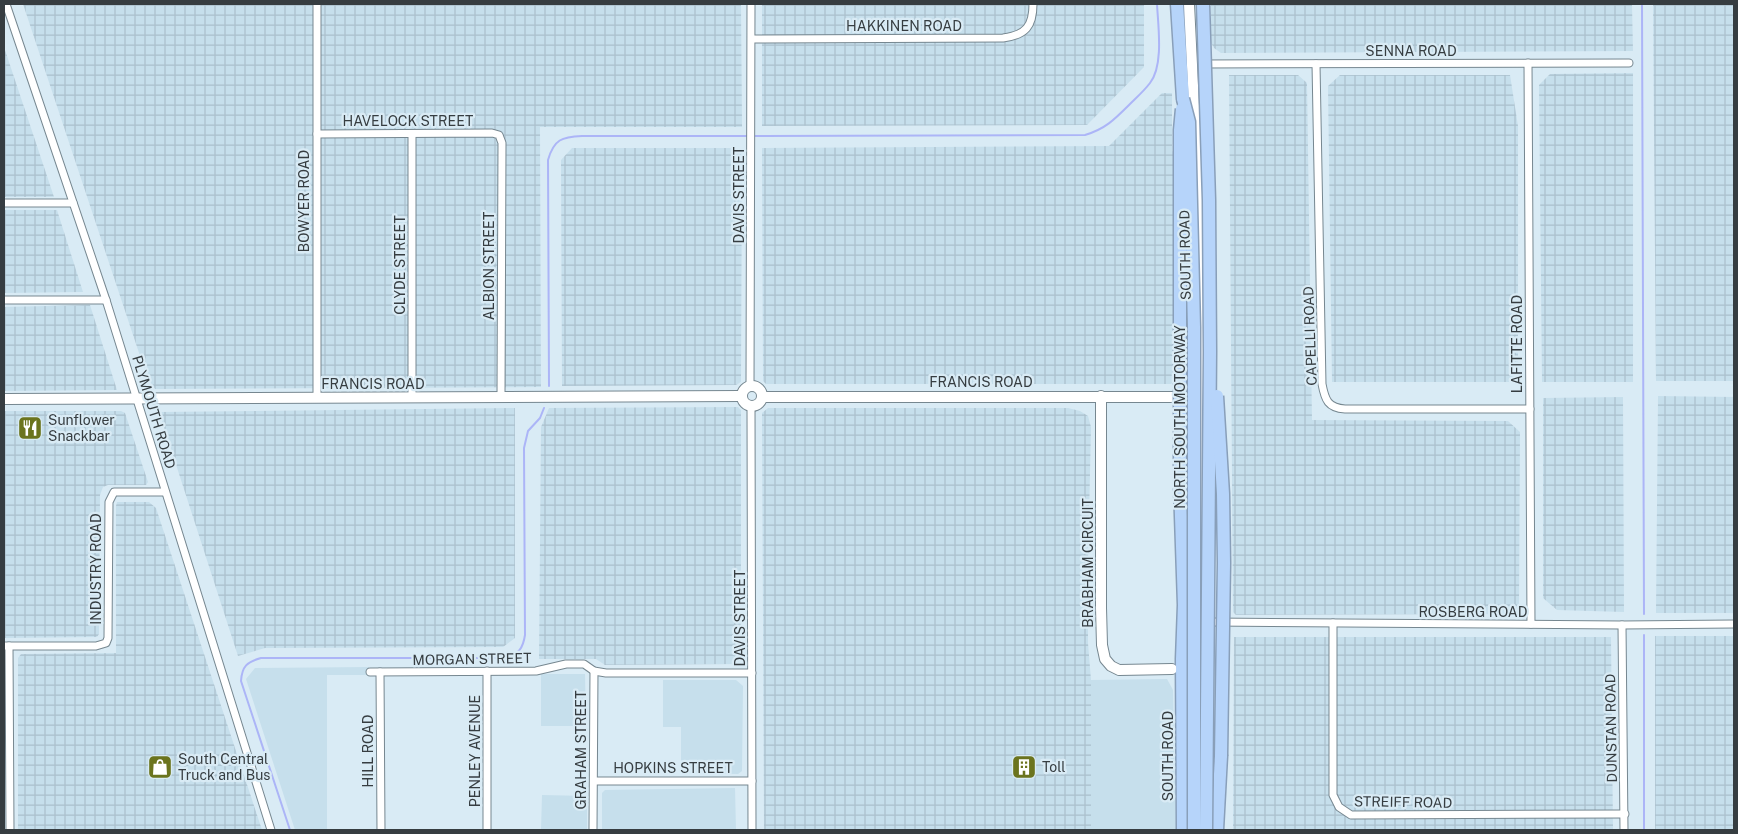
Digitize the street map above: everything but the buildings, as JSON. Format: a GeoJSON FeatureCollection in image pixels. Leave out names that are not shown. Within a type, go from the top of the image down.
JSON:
{"type":"FeatureCollection","features":[{"type":"Feature","properties":{"kind":"highway","name":"NORTH SOUTH MOTORWAY"},"geometry":{"type":"LineString","coordinates":[[1177,4],[1183,99],[1189,122],[1194,327],[1194,830]]}},
{"type":"Feature","properties":{"kind":"highway"},"geometry":{"type":"LineString","coordinates":[[1202,4],[1209,200],[1210,352],[1206,830]]}},
{"type":"Feature","properties":{"kind":"highway","name":"SOUTH ROAD"},"geometry":{"type":"LineString","coordinates":[[1182,830],[1182,660],[1184,605],[1180,487],[1180,130],[1183,99]]}},
{"type":"Feature","properties":{"kind":"highway"},"geometry":{"type":"LineString","coordinates":[[1210,352],[1218,404],[1223,494],[1224,563],[1221,756],[1217,830]]}},
{"type":"Feature","properties":{"kind":"street","name":"PLYMOUTH ROAD"},"geometry":{"type":"LineString","coordinates":[[6,4],[106,300],[272,830]]}},
{"type":"Feature","properties":{"kind":"street","name":"BOWYER ROAD"},"geometry":{"type":"LineString","coordinates":[[316,4],[317,398]]}},
{"type":"Feature","properties":{"kind":"street","name":"DAVIS STREET"},"geometry":{"type":"LineString","coordinates":[[750,386],[752,4]]}},
{"type":"Feature","properties":{"kind":"street","name":"HAKKINEN ROAD"},"geometry":{"type":"LineString","coordinates":[[752,39],[1015,37],[1023,33],[1028,27],[1032,19],[1033,4]]}},
{"type":"Feature","properties":{"kind":"street","name":"SOUTH ROAD"},"geometry":{"type":"LineString","coordinates":[[1189,4],[1200,227],[1200,605],[1203,614],[1212,622]]}},
{"type":"Feature","properties":{"kind":"street","name":"LAFITTE ROAD"},"geometry":{"type":"LineString","coordinates":[[1528,63],[1531,624]]}},
{"type":"Feature","properties":{"kind":"street","name":"SENNA ROAD"},"geometry":{"type":"LineString","coordinates":[[1192,64],[1630,63]]}},
{"type":"Feature","properties":{"kind":"street","name":"CAPELLI ROAD"},"geometry":{"type":"LineString","coordinates":[[1316,64],[1322,384],[1329,404],[1335,408],[1345,409],[1530,409]]}},
{"type":"Feature","properties":{"kind":"street","name":"HAVELOCK STREET"},"geometry":{"type":"LineString","coordinates":[[317,134],[492,133],[499,135]]}},
{"type":"Feature","properties":{"kind":"street","name":"CLYDE STREET"},"geometry":{"type":"LineString","coordinates":[[412,134],[412,397]]}},
{"type":"Feature","properties":{"kind":"street","name":"ALBION STREET"},"geometry":{"type":"LineString","coordinates":[[499,135],[502,143],[501,397]]}},
{"type":"Feature","properties":{"kind":"street"},"geometry":{"type":"LineString","coordinates":[[4,203],[73,203]]}},
{"type":"Feature","properties":{"kind":"street"},"geometry":{"type":"LineString","coordinates":[[4,300],[106,300]]}},
{"type":"Feature","properties":{"kind":"street"},"geometry":{"type":"LineString","coordinates":[[750,386],[757,388],[762,396],[757,404],[751,406],[746,404],[742,396],[744,389],[750,386]]}},
{"type":"Feature","properties":{"kind":"street","name":"FRANCIS ROAD"},"geometry":{"type":"LineString","coordinates":[[4,399],[742,396]]}},
{"type":"Feature","properties":{"kind":"street","name":"FRANCIS ROAD"},"geometry":{"type":"LineString","coordinates":[[762,396],[1201,397]]}},
{"type":"Feature","properties":{"kind":"street","name":"BRABHAM CIRCUIT"},"geometry":{"type":"LineString","coordinates":[[1101,396],[1101,608],[1102,645],[1105,659],[1111,666],[1120,670],[1172,669]]}},
{"type":"Feature","properties":{"kind":"street","name":"DAVIS STREET"},"geometry":{"type":"LineString","coordinates":[[751,406],[752,830]]}},
{"type":"Feature","properties":{"kind":"street","name":"INDUSTRY ROAD"},"geometry":{"type":"LineString","coordinates":[[6,646],[96,646],[106,643],[108,638],[109,502],[114,492],[165,492]]}},
{"type":"Feature","properties":{"kind":"street","name":"ROSBERG ROAD"},"geometry":{"type":"LineString","coordinates":[[1212,622],[1734,624]]}},
{"type":"Feature","properties":{"kind":"street","name":"STREIFF ROAD"},"geometry":{"type":"LineString","coordinates":[[1334,623],[1334,796],[1338,806],[1351,815],[1624,814]]}},
{"type":"Feature","properties":{"kind":"street","name":"DUNSTAN ROAD"},"geometry":{"type":"LineString","coordinates":[[1622,625],[1624,830]]}},
{"type":"Feature","properties":{"kind":"street"},"geometry":{"type":"LineString","coordinates":[[6,646],[10,830]]}},
{"type":"Feature","properties":{"kind":"street"},"geometry":{"type":"LineString","coordinates":[[1182,660],[1179,665],[1172,669],[1183,683]]}},
{"type":"Feature","properties":{"kind":"street","name":"MORGAN STREET"},"geometry":{"type":"LineString","coordinates":[[370,672],[536,671],[566,664],[584,664],[594,671],[606,673],[752,673]]}},
{"type":"Feature","properties":{"kind":"street","name":"PENLEY AVENUE"},"geometry":{"type":"LineString","coordinates":[[487,671],[487,830]]}},
{"type":"Feature","properties":{"kind":"street","name":"GRAHAM STREET"},"geometry":{"type":"LineString","coordinates":[[593,830],[594,671]]}},
{"type":"Feature","properties":{"kind":"street","name":"HILL ROAD"},"geometry":{"type":"LineString","coordinates":[[380,672],[380,830]]}},
{"type":"Feature","properties":{"kind":"street","name":"HOPKINS STREET"},"geometry":{"type":"LineString","coordinates":[[594,781],[752,781]]}},
{"type":"Feature","properties":{"kind":"shaded area"},"geometry":{"type":"Polygon","coordinates":[[[23,4],[741,4],[742,127],[540,127],[541,387],[155,389],[147,377],[23,4]]]}},
{"type":"Feature","properties":{"kind":"shaded area"},"geometry":{"type":"Polygon","coordinates":[[[762,4],[1144,4],[1144,67],[1087,125],[762,126],[762,4]]]}},
{"type":"Feature","properties":{"kind":"shaded area"},"geometry":{"type":"Polygon","coordinates":[[[1211,4],[1632,4],[1633,51],[1221,53],[1211,43],[1211,4]]]}},
{"type":"Feature","properties":{"kind":"shaded area"},"geometry":{"type":"Polygon","coordinates":[[[1653,4],[1734,4],[1734,381],[1656,381],[1653,4]]]}},
{"type":"Feature","properties":{"kind":"shaded area"},"geometry":{"type":"Polygon","coordinates":[[[4,47],[54,197],[4,197],[4,47]]]}},
{"type":"Feature","properties":{"kind":"shaded area"},"geometry":{"type":"Polygon","coordinates":[[[1633,73],[1633,382],[1542,382],[1539,85],[1550,74],[1633,73]]]}},
{"type":"Feature","properties":{"kind":"shaded area"},"geometry":{"type":"Polygon","coordinates":[[[1229,75],[1298,75],[1307,83],[1312,420],[1508,421],[1520,432],[1519,606],[1515,611],[1504,614],[1236,615],[1233,612],[1229,75]]]}},
{"type":"Feature","properties":{"kind":"shaded area"},"geometry":{"type":"Polygon","coordinates":[[[1340,75],[1510,75],[1518,126],[1518,382],[1332,382],[1328,86],[1340,75]]]}},
{"type":"Feature","properties":{"kind":"shaded area"},"geometry":{"type":"Polygon","coordinates":[[[1162,93],[1172,93],[1172,151],[1175,153],[1175,380],[1171,384],[766,384],[763,381],[762,148],[1109,146],[1162,93]]]}},
{"type":"Feature","properties":{"kind":"shaded area"},"geometry":{"type":"Polygon","coordinates":[[[572,148],[742,148],[741,382],[736,385],[562,386],[561,160],[572,148]]]}},
{"type":"Feature","properties":{"kind":"shaded area"},"geometry":{"type":"Polygon","coordinates":[[[4,210],[57,210],[83,292],[4,293],[4,210]]]}},
{"type":"Feature","properties":{"kind":"shaded area"},"geometry":{"type":"Polygon","coordinates":[[[90,305],[117,390],[4,391],[4,307],[90,305]]]}},
{"type":"Feature","properties":{"kind":"shaded area"},"geometry":{"type":"Polygon","coordinates":[[[1658,396],[1734,397],[1734,613],[1656,613],[1658,396]]]}},
{"type":"Feature","properties":{"kind":"shaded area"},"geometry":{"type":"Polygon","coordinates":[[[1623,397],[1624,612],[1557,610],[1543,598],[1543,398],[1623,397]]]}},
{"type":"Feature","properties":{"kind":"shaded area"},"geometry":{"type":"Polygon","coordinates":[[[738,407],[741,410],[741,658],[737,664],[605,665],[596,659],[539,659],[541,427],[549,408],[738,407]]]}},
{"type":"Feature","properties":{"kind":"shaded area"},"geometry":{"type":"Polygon","coordinates":[[[515,408],[515,638],[503,647],[265,648],[238,656],[159,412],[515,408]]]}},
{"type":"Feature","properties":{"kind":"shaded area"},"geometry":{"type":"Polygon","coordinates":[[[768,408],[1068,408],[1080,411],[1088,416],[1091,427],[1088,643],[1091,680],[1091,830],[764,830],[762,413],[768,408]]]}},
{"type":"Feature","properties":{"kind":"shaded area"},"geometry":{"type":"Polygon","coordinates":[[[4,411],[121,411],[125,413],[148,482],[146,485],[108,485],[103,487],[100,495],[99,634],[97,637],[4,638],[4,411]]]}},
{"type":"Feature","properties":{"kind":"shaded area"},"geometry":{"type":"Polygon","coordinates":[[[117,502],[149,502],[156,508],[262,830],[18,830],[18,658],[21,654],[116,653],[117,502]]]}},
{"type":"Feature","properties":{"kind":"shaded area"},"geometry":{"type":"Polygon","coordinates":[[[1655,636],[1734,636],[1734,830],[1655,830],[1655,636]]]}},
{"type":"Feature","properties":{"kind":"shaded area"},"geometry":{"type":"Polygon","coordinates":[[[1234,637],[1611,637],[1613,830],[1233,830],[1234,637]]]}},
{"type":"Feature","properties":{"kind":"shaded area"},"geometry":{"type":"Polygon","coordinates":[[[369,667],[369,675],[327,675],[327,830],[295,830],[246,679],[255,668],[369,667]]]}},
{"type":"Feature","properties":{"kind":"shaded area"},"geometry":{"type":"Polygon","coordinates":[[[541,674],[585,674],[586,726],[541,726],[541,674]]]}},
{"type":"Feature","properties":{"kind":"shaded area"},"geometry":{"type":"Polygon","coordinates":[[[1167,679],[1173,690],[1176,830],[1091,830],[1091,680],[1167,679]]]}},
{"type":"Feature","properties":{"kind":"shaded area"},"geometry":{"type":"Polygon","coordinates":[[[663,680],[736,680],[743,686],[742,771],[738,774],[681,773],[681,727],[663,727],[663,680]]]}},
{"type":"Feature","properties":{"kind":"shaded area"},"geometry":{"type":"Polygon","coordinates":[[[735,788],[736,830],[602,830],[602,793],[605,790],[735,788]]]}},
{"type":"Feature","properties":{"kind":"shaded area"},"geometry":{"type":"Polygon","coordinates":[[[542,795],[587,796],[587,830],[541,830],[542,795]]]}},
{"type":"Feature","properties":{"kind":"waterway"},"geometry":{"type":"LineString","coordinates":[[754,136],[1085,135],[1104,127],[1114,120],[1150,83],[1159,56],[1157,4]]}},
{"type":"Feature","properties":{"kind":"waterway"},"geometry":{"type":"LineString","coordinates":[[1642,4],[1644,614]]}},
{"type":"Feature","properties":{"kind":"waterway"},"geometry":{"type":"LineString","coordinates":[[549,386],[548,160],[556,143],[564,138],[582,136],[749,136]]}},
{"type":"Feature","properties":{"kind":"waterway"},"geometry":{"type":"LineString","coordinates":[[290,830],[241,681],[244,668],[252,661],[261,658],[506,658],[514,655],[522,647],[525,635],[524,448],[528,431],[540,418],[544,408]]}},
{"type":"Feature","properties":{"kind":"waterway"},"geometry":{"type":"LineString","coordinates":[[1644,635],[1644,830]]}},
{"type":"Feature","properties":{"kind":"place","name":"Sunflower Snackbar"},"geometry":{"type":"Point","coordinates":[30,428]}},
{"type":"Feature","properties":{"kind":"place","name":"South Central Truck and Bus"},"geometry":{"type":"Point","coordinates":[160,767]}},
{"type":"Feature","properties":{"kind":"place","name":"Toll"},"geometry":{"type":"Point","coordinates":[1024,767]}}]}
